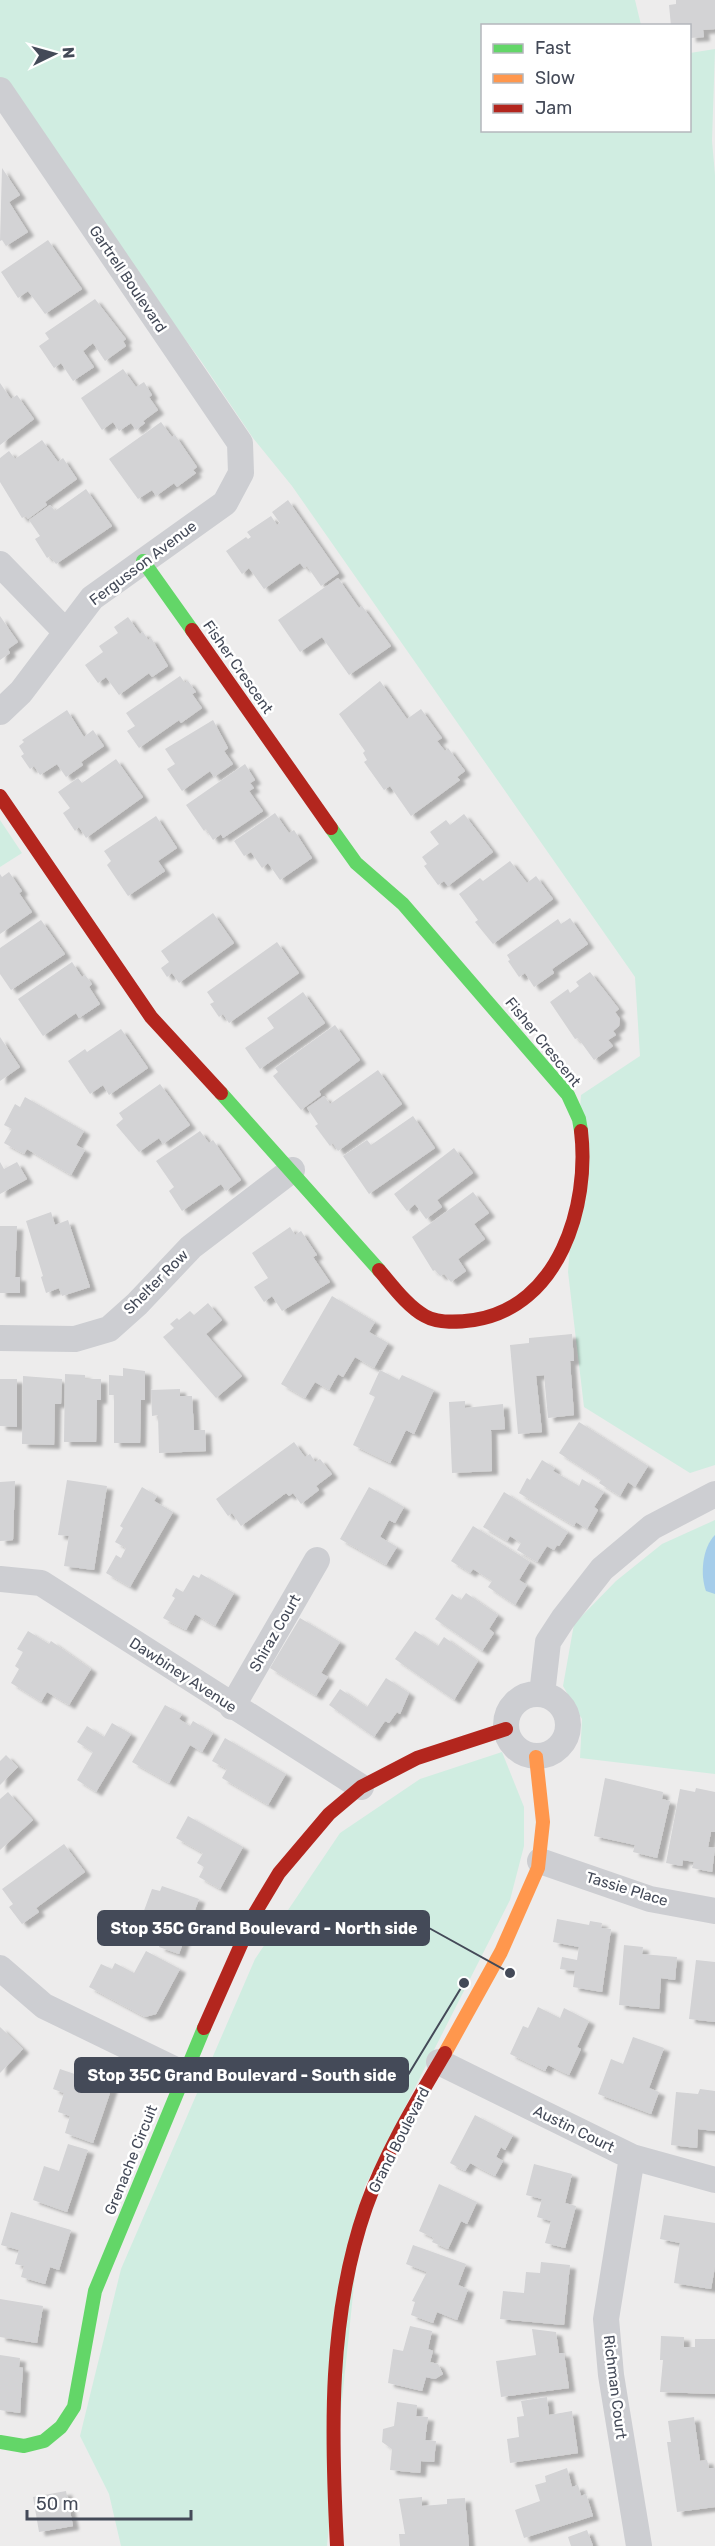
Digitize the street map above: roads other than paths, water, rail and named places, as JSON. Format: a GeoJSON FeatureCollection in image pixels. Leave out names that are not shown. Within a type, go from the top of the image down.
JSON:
{"type":"FeatureCollection","features":[{"type":"Feature","properties":{"kind":"street","name":"Gartrell Boulevard"},"geometry":{"type":"LineString","coordinates":[[0,90],[240,443],[241,473]]}},
{"type":"Feature","properties":{"kind":"street","name":"Fergusson Avenue"},"geometry":{"type":"LineString","coordinates":[[0,711],[21,692],[92,598],[225,503],[241,473]]}},
{"type":"Feature","properties":{"kind":"street","name":"Fisher Crescent"},"geometry":{"type":"LineString","coordinates":[[0,796],[151,1017],[292,1170],[403,1297],[425,1316],[455,1323],[488,1318],[523,1302],[547,1277],[561,1254],[576,1213],[583,1150],[579,1119],[568,1095],[403,904],[356,863],[143,561]]}},
{"type":"Feature","properties":{"kind":"street"},"geometry":{"type":"LineString","coordinates":[[0,564],[65,631]]}},
{"type":"Feature","properties":{"kind":"street","name":"Shelter Row"},"geometry":{"type":"LineString","coordinates":[[0,1338],[75,1339],[109,1329],[137,1304],[191,1247],[292,1170]]}},
{"type":"Feature","properties":{"kind":"street"},"geometry":{"type":"LineString","coordinates":[[542,1694],[548,1642],[602,1569],[652,1527],[715,1494]]}},
{"type":"Feature","properties":{"kind":"street","name":"Shiraz Court"},"geometry":{"type":"LineString","coordinates":[[232,1707],[317,1560]]}},
{"type":"Feature","properties":{"kind":"street","name":"Dawbiney Avenue"},"geometry":{"type":"LineString","coordinates":[[0,1579],[41,1582],[232,1707],[360,1787]]}},
{"type":"Feature","properties":{"kind":"street"},"geometry":{"type":"LineString","coordinates":[[542,1694],[552,1698],[566,1713],[567,1734],[556,1750],[536,1757],[527,1755],[513,1745],[506,1729],[506,1719],[516,1703],[524,1697],[542,1694]]}},
{"type":"Feature","properties":{"kind":"street","name":"Grenache Circuit"},"geometry":{"type":"LineString","coordinates":[[0,2442],[22,2447],[53,2438],[71,2414],[95,2290],[184,2074],[255,1913],[279,1873],[329,1814],[360,1787],[417,1758],[506,1729]]}},
{"type":"Feature","properties":{"kind":"street","name":"Grand Boulevard"},"geometry":{"type":"LineString","coordinates":[[337,2546],[336,2339],[343,2288],[366,2207],[379,2176],[439,2062],[504,1948],[540,1862],[544,1841],[536,1757]]}},
{"type":"Feature","properties":{"kind":"street","name":"Tassie Place"},"geometry":{"type":"LineString","coordinates":[[540,1862],[650,1899],[715,1911]]}},
{"type":"Feature","properties":{"kind":"street"},"geometry":{"type":"LineString","coordinates":[[0,1968],[44,2006],[184,2074]]}},
{"type":"Feature","properties":{"kind":"street","name":"Austin Court"},"geometry":{"type":"LineString","coordinates":[[439,2062],[632,2157],[715,2180]]}},
{"type":"Feature","properties":{"kind":"street","name":"Richman Court"},"geometry":{"type":"LineString","coordinates":[[632,2157],[606,2319],[611,2375],[639,2546]]}},
{"type":"Feature","properties":{"kind":"water"},"geometry":{"type":"Polygon","coordinates":[[[715,1535],[715,1594],[706,1591],[703,1562],[707,1547],[715,1535]]]}},
{"type":"Feature","properties":{"kind":"place","name":"Stop 35C Grand Boulevard - North side"},"geometry":{"type":"Point","coordinates":[510,1973]}},
{"type":"Feature","properties":{"kind":"place","name":"Stop 35C Grand Boulevard - South side"},"geometry":{"type":"Point","coordinates":[464,1983]}}]}
